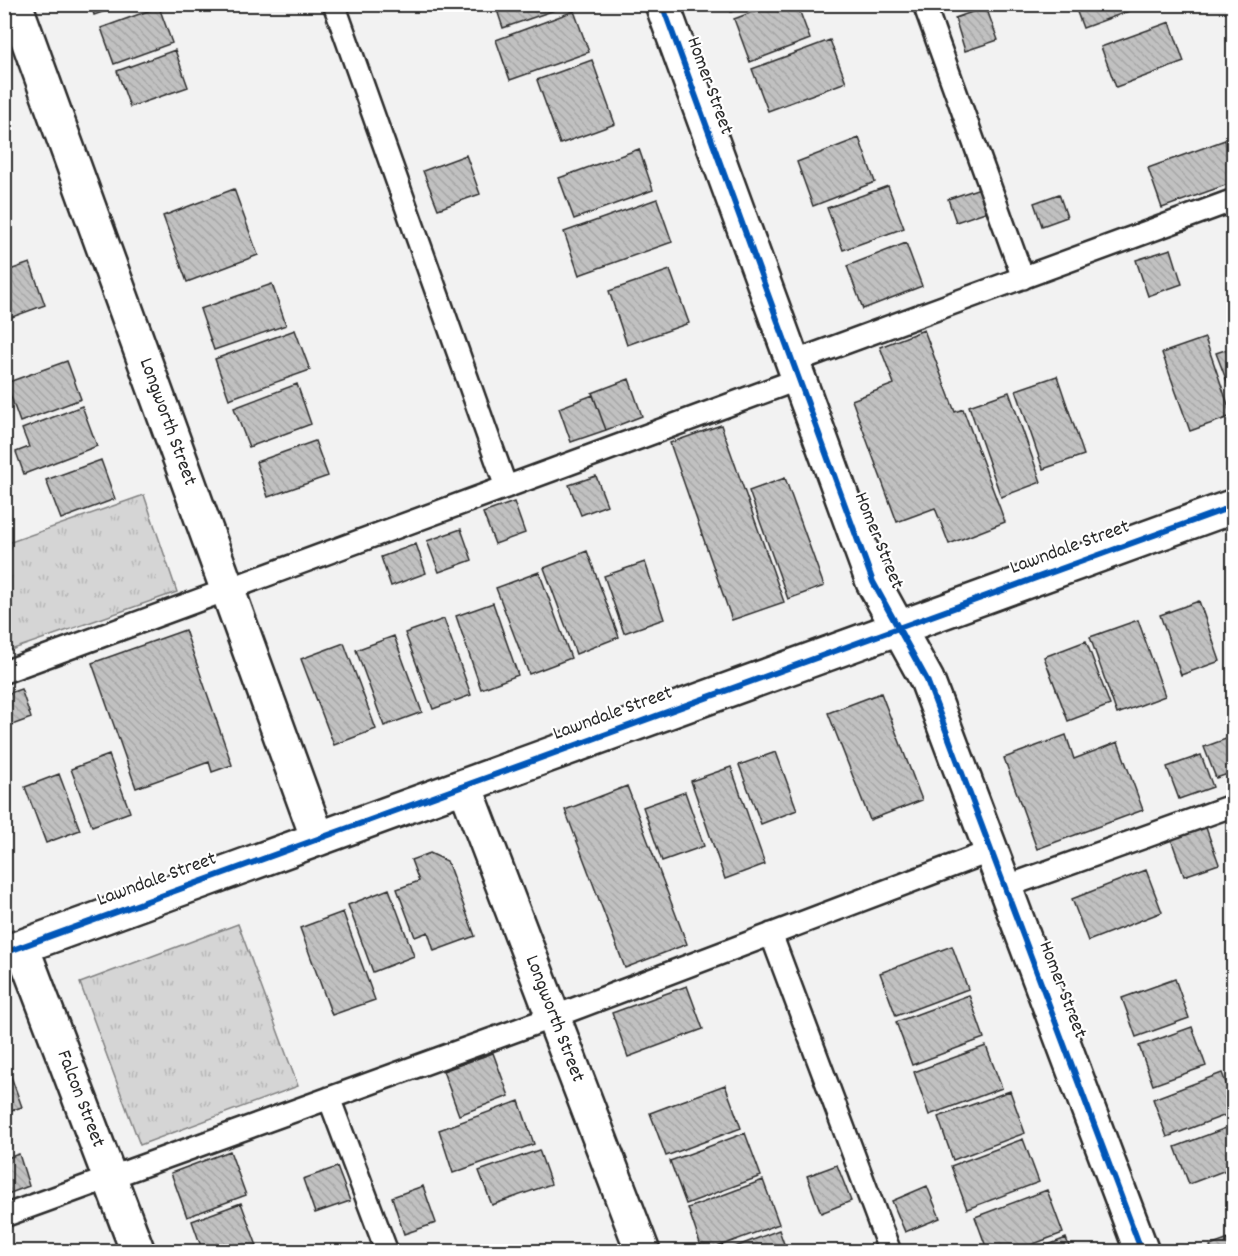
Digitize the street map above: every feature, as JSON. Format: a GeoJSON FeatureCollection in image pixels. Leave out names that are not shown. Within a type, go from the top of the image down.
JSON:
{"type":"FeatureCollection","features":[{"type":"Feature","properties":{"kind":"street","name":"Longworth Street"},"geometry":{"type":"LineString","coordinates":[[15,4],[318,840]]}},
{"type":"Feature","properties":{"kind":"street","name":"Homer Street"},"geometry":{"type":"LineString","coordinates":[[662,4],[873,582],[900,627],[927,680],[1143,1251]]}},
{"type":"Feature","properties":{"kind":"street","name":"Lawndale Street"},"geometry":{"type":"LineString","coordinates":[[13,950],[1233,506]]}},
{"type":"Feature","properties":{"kind":"street","name":"Longworth Street"},"geometry":{"type":"LineString","coordinates":[[465,786],[643,1251]]}},
{"type":"Feature","properties":{"kind":"street","name":"Falcon Street"},"geometry":{"type":"LineString","coordinates":[[13,950],[110,1177],[138,1251]]}},
{"type":"Feature","properties":{"kind":"lane"},"geometry":{"type":"LineString","coordinates":[[334,4],[506,487]]}},
{"type":"Feature","properties":{"kind":"lane"},"geometry":{"type":"LineString","coordinates":[[924,4],[1023,278]]}},
{"type":"Feature","properties":{"kind":"lane"},"geometry":{"type":"LineString","coordinates":[[4,672],[506,487],[1023,278],[1233,200]]}},
{"type":"Feature","properties":{"kind":"lane"},"geometry":{"type":"LineString","coordinates":[[1005,886],[1233,809]]}},
{"type":"Feature","properties":{"kind":"lane"},"geometry":{"type":"LineString","coordinates":[[4,1216],[553,1017],[991,852]]}},
{"type":"Feature","properties":{"kind":"lane"},"geometry":{"type":"LineString","coordinates":[[771,934],[890,1251]]}},
{"type":"Feature","properties":{"kind":"lane"},"geometry":{"type":"LineString","coordinates":[[329,1098],[387,1251]]}},
{"type":"Feature","properties":{"kind":"green space"},"geometry":{"type":"Polygon","coordinates":[[[144,495],[177,592],[5,652],[5,544],[144,495]]]}},
{"type":"Feature","properties":{"kind":"green space"},"geometry":{"type":"Polygon","coordinates":[[[238,924],[298,1086],[140,1145],[80,983],[238,924]]]}},
{"type":"Feature","properties":{"kind":"building"},"geometry":{"type":"Polygon","coordinates":[[[91,4],[125,4],[94,15],[91,4]]]}},
{"type":"Feature","properties":{"kind":"building"},"geometry":{"type":"Polygon","coordinates":[[[495,4],[572,4],[503,28],[495,4]]]}},
{"type":"Feature","properties":{"kind":"building"},"geometry":{"type":"Polygon","coordinates":[[[728,4],[751,4],[731,12],[728,4]]]}},
{"type":"Feature","properties":{"kind":"building"},"geometry":{"type":"Polygon","coordinates":[[[774,4],[797,4],[810,39],[750,62],[734,19],[774,4]]]}},
{"type":"Feature","properties":{"kind":"building"},"geometry":{"type":"Polygon","coordinates":[[[1074,4],[1148,4],[1083,28],[1074,4]]]}},
{"type":"Feature","properties":{"kind":"building"},"geometry":{"type":"Polygon","coordinates":[[[159,7],[172,43],[114,64],[101,28],[159,7]]]}},
{"type":"Feature","properties":{"kind":"building"},"geometry":{"type":"Polygon","coordinates":[[[986,7],[998,40],[965,51],[955,18],[986,7]]]}},
{"type":"Feature","properties":{"kind":"building"},"geometry":{"type":"Polygon","coordinates":[[[574,11],[589,52],[510,80],[496,40],[574,11]]]}},
{"type":"Feature","properties":{"kind":"building"},"geometry":{"type":"Polygon","coordinates":[[[1170,22],[1184,62],[1116,87],[1101,47],[1170,22]]]}},
{"type":"Feature","properties":{"kind":"building"},"geometry":{"type":"Polygon","coordinates":[[[830,40],[846,82],[768,111],[752,69],[830,40]]]}},
{"type":"Feature","properties":{"kind":"building"},"geometry":{"type":"Polygon","coordinates":[[[175,50],[188,87],[130,107],[117,71],[175,50]]]}},
{"type":"Feature","properties":{"kind":"building"},"geometry":{"type":"Polygon","coordinates":[[[592,60],[615,124],[560,144],[537,80],[592,60]]]}},
{"type":"Feature","properties":{"kind":"building"},"geometry":{"type":"Polygon","coordinates":[[[859,138],[875,182],[813,206],[797,162],[859,138]]]}},
{"type":"Feature","properties":{"kind":"building"},"geometry":{"type":"Polygon","coordinates":[[[1225,140],[1234,164],[1234,182],[1162,208],[1148,168],[1225,140]]]}},
{"type":"Feature","properties":{"kind":"building"},"geometry":{"type":"Polygon","coordinates":[[[639,149],[653,190],[574,219],[559,178],[639,149]]]}},
{"type":"Feature","properties":{"kind":"building"},"geometry":{"type":"Polygon","coordinates":[[[466,155],[480,194],[438,209],[423,171],[466,155]]]}},
{"type":"Feature","properties":{"kind":"building"},"geometry":{"type":"Polygon","coordinates":[[[888,186],[904,228],[843,250],[827,208],[888,186]]]}},
{"type":"Feature","properties":{"kind":"building"},"geometry":{"type":"Polygon","coordinates":[[[980,188],[988,211],[956,222],[948,199],[980,188]]]}},
{"type":"Feature","properties":{"kind":"building"},"geometry":{"type":"Polygon","coordinates":[[[234,189],[258,255],[187,282],[163,216],[234,189]]]}},
{"type":"Feature","properties":{"kind":"building"},"geometry":{"type":"Polygon","coordinates":[[[1059,194],[1067,217],[1042,226],[1034,203],[1059,194]]]}},
{"type":"Feature","properties":{"kind":"building"},"geometry":{"type":"Polygon","coordinates":[[[657,199],[672,242],[579,275],[564,232],[657,199]]]}},
{"type":"Feature","properties":{"kind":"building"},"geometry":{"type":"Polygon","coordinates":[[[906,243],[922,286],[863,309],[847,266],[906,243]]]}},
{"type":"Feature","properties":{"kind":"building"},"geometry":{"type":"Polygon","coordinates":[[[1171,249],[1182,284],[1148,296],[1136,260],[1171,249]]]}},
{"type":"Feature","properties":{"kind":"building"},"geometry":{"type":"Polygon","coordinates":[[[30,263],[45,305],[4,320],[4,272],[30,263]]]}},
{"type":"Feature","properties":{"kind":"building"},"geometry":{"type":"Polygon","coordinates":[[[670,270],[689,323],[627,345],[609,291],[670,270]]]}},
{"type":"Feature","properties":{"kind":"building"},"geometry":{"type":"Polygon","coordinates":[[[272,284],[286,325],[214,350],[200,309],[272,284]]]}},
{"type":"Feature","properties":{"kind":"building"},"geometry":{"type":"Polygon","coordinates":[[[295,330],[310,370],[229,399],[215,359],[295,330]]]}},
{"type":"Feature","properties":{"kind":"building"},"geometry":{"type":"Polygon","coordinates":[[[924,330],[955,412],[963,409],[1005,522],[949,544],[935,508],[897,522],[852,400],[894,384],[880,347],[924,330]]]}},
{"type":"Feature","properties":{"kind":"building"},"geometry":{"type":"Polygon","coordinates":[[[1205,338],[1232,416],[1190,431],[1162,353],[1205,338]]]}},
{"type":"Feature","properties":{"kind":"building"},"geometry":{"type":"Polygon","coordinates":[[[1234,347],[1234,400],[1216,353],[1234,347]]]}},
{"type":"Feature","properties":{"kind":"building"},"geometry":{"type":"Polygon","coordinates":[[[67,361],[81,399],[20,422],[6,383],[67,361]]]}},
{"type":"Feature","properties":{"kind":"building"},"geometry":{"type":"Polygon","coordinates":[[[1057,376],[1084,455],[1043,469],[1016,390],[1057,376]]]}},
{"type":"Feature","properties":{"kind":"building"},"geometry":{"type":"Polygon","coordinates":[[[629,379],[642,416],[606,430],[592,393],[629,379]]]}},
{"type":"Feature","properties":{"kind":"building"},"geometry":{"type":"Polygon","coordinates":[[[297,384],[311,424],[249,447],[234,408],[297,384]]]}},
{"type":"Feature","properties":{"kind":"building"},"geometry":{"type":"Polygon","coordinates":[[[1009,392],[1041,482],[1001,497],[969,406],[1009,392]]]}},
{"type":"Feature","properties":{"kind":"building"},"geometry":{"type":"Polygon","coordinates":[[[593,395],[606,430],[571,442],[559,408],[593,395]]]}},
{"type":"Feature","properties":{"kind":"building"},"geometry":{"type":"Polygon","coordinates":[[[82,406],[97,446],[24,474],[16,452],[29,447],[22,429],[82,406]]]}},
{"type":"Feature","properties":{"kind":"building"},"geometry":{"type":"Polygon","coordinates":[[[721,425],[784,602],[732,620],[670,443],[721,425]]]}},
{"type":"Feature","properties":{"kind":"building"},"geometry":{"type":"Polygon","coordinates":[[[315,441],[328,476],[268,497],[256,462],[315,441]]]}},
{"type":"Feature","properties":{"kind":"building"},"geometry":{"type":"Polygon","coordinates":[[[101,460],[115,499],[61,519],[46,480],[101,460]]]}},
{"type":"Feature","properties":{"kind":"building"},"geometry":{"type":"Polygon","coordinates":[[[596,476],[607,505],[581,515],[569,485],[596,476]]]}},
{"type":"Feature","properties":{"kind":"building"},"geometry":{"type":"Polygon","coordinates":[[[785,478],[824,586],[788,599],[749,491],[785,478]]]}},
{"type":"Feature","properties":{"kind":"building"},"geometry":{"type":"Polygon","coordinates":[[[514,502],[525,533],[495,544],[483,513],[514,502]]]}},
{"type":"Feature","properties":{"kind":"building"},"geometry":{"type":"Polygon","coordinates":[[[461,529],[472,560],[439,572],[427,541],[461,529]]]}},
{"type":"Feature","properties":{"kind":"building"},"geometry":{"type":"Polygon","coordinates":[[[416,544],[426,573],[391,586],[381,557],[416,544]]]}},
{"type":"Feature","properties":{"kind":"building"},"geometry":{"type":"Polygon","coordinates":[[[587,551],[619,637],[576,654],[544,568],[587,551]]]}},
{"type":"Feature","properties":{"kind":"building"},"geometry":{"type":"Polygon","coordinates":[[[645,562],[664,619],[624,633],[604,576],[645,562]]]}},
{"type":"Feature","properties":{"kind":"building"},"geometry":{"type":"Polygon","coordinates":[[[539,572],[571,658],[529,674],[496,588],[539,572]]]}},
{"type":"Feature","properties":{"kind":"building"},"geometry":{"type":"Polygon","coordinates":[[[1199,601],[1220,661],[1181,675],[1160,615],[1199,601]]]}},
{"type":"Feature","properties":{"kind":"building"},"geometry":{"type":"Polygon","coordinates":[[[493,603],[518,675],[481,689],[456,616],[493,603]]]}},
{"type":"Feature","properties":{"kind":"building"},"geometry":{"type":"Polygon","coordinates":[[[444,619],[471,695],[433,709],[405,633],[444,619]]]}},
{"type":"Feature","properties":{"kind":"building"},"geometry":{"type":"Polygon","coordinates":[[[1138,620],[1165,696],[1117,714],[1090,637],[1138,620]]]}},
{"type":"Feature","properties":{"kind":"building"},"geometry":{"type":"Polygon","coordinates":[[[185,630],[232,765],[212,772],[209,762],[136,788],[92,663],[185,630]]]}},
{"type":"Feature","properties":{"kind":"building"},"geometry":{"type":"Polygon","coordinates":[[[394,636],[422,712],[384,726],[356,650],[394,636]]]}},
{"type":"Feature","properties":{"kind":"building"},"geometry":{"type":"Polygon","coordinates":[[[1086,641],[1110,705],[1068,721],[1044,657],[1086,641]]]}},
{"type":"Feature","properties":{"kind":"building"},"geometry":{"type":"Polygon","coordinates":[[[344,643],[376,729],[334,745],[301,659],[344,643]]]}},
{"type":"Feature","properties":{"kind":"building"},"geometry":{"type":"Polygon","coordinates":[[[21,689],[31,718],[4,728],[4,695],[21,689]]]}},
{"type":"Feature","properties":{"kind":"building"},"geometry":{"type":"Polygon","coordinates":[[[881,693],[922,800],[870,820],[828,713],[881,693]]]}},
{"type":"Feature","properties":{"kind":"building"},"geometry":{"type":"Polygon","coordinates":[[[1066,735],[1074,759],[1118,742],[1143,810],[1037,849],[1004,758],[1066,735]]]}},
{"type":"Feature","properties":{"kind":"building"},"geometry":{"type":"Polygon","coordinates":[[[1234,736],[1234,772],[1216,778],[1204,747],[1234,736]]]}},
{"type":"Feature","properties":{"kind":"building"},"geometry":{"type":"Polygon","coordinates":[[[776,752],[797,810],[761,824],[739,765],[776,752]]]}},
{"type":"Feature","properties":{"kind":"building"},"geometry":{"type":"Polygon","coordinates":[[[109,755],[130,812],[92,826],[71,769],[109,755]]]}},
{"type":"Feature","properties":{"kind":"building"},"geometry":{"type":"Polygon","coordinates":[[[1201,755],[1213,787],[1179,799],[1167,767],[1201,755]]]}},
{"type":"Feature","properties":{"kind":"building"},"geometry":{"type":"Polygon","coordinates":[[[731,767],[765,864],[725,879],[691,781],[731,767]]]}},
{"type":"Feature","properties":{"kind":"building"},"geometry":{"type":"Polygon","coordinates":[[[59,774],[80,830],[46,843],[25,787],[59,774]]]}},
{"type":"Feature","properties":{"kind":"building"},"geometry":{"type":"Polygon","coordinates":[[[627,786],[687,944],[625,968],[565,810],[627,786]]]}},
{"type":"Feature","properties":{"kind":"building"},"geometry":{"type":"Polygon","coordinates":[[[685,792],[704,846],[662,861],[643,807],[685,792]]]}},
{"type":"Feature","properties":{"kind":"building"},"geometry":{"type":"Polygon","coordinates":[[[1205,825],[1219,864],[1184,876],[1170,836],[1205,825]]]}},
{"type":"Feature","properties":{"kind":"building"},"geometry":{"type":"Polygon","coordinates":[[[430,853],[447,861],[475,936],[434,951],[428,932],[415,937],[397,889],[419,881],[411,860],[430,853]]]}},
{"type":"Feature","properties":{"kind":"building"},"geometry":{"type":"Polygon","coordinates":[[[1146,870],[1162,912],[1088,941],[1072,899],[1146,870]]]}},
{"type":"Feature","properties":{"kind":"building"},"geometry":{"type":"Polygon","coordinates":[[[389,889],[414,956],[373,972],[348,905],[389,889]]]}},
{"type":"Feature","properties":{"kind":"building"},"geometry":{"type":"Polygon","coordinates":[[[343,912],[375,1000],[332,1015],[300,928],[343,912]]]}},
{"type":"Feature","properties":{"kind":"building"},"geometry":{"type":"Polygon","coordinates":[[[952,946],[968,989],[896,1016],[880,973],[952,946]]]}},
{"type":"Feature","properties":{"kind":"building"},"geometry":{"type":"Polygon","coordinates":[[[1175,979],[1189,1018],[1136,1037],[1122,998],[1175,979]]]}},
{"type":"Feature","properties":{"kind":"building"},"geometry":{"type":"Polygon","coordinates":[[[687,986],[703,1029],[628,1057],[612,1013],[687,986]]]}},
{"type":"Feature","properties":{"kind":"building"},"geometry":{"type":"Polygon","coordinates":[[[969,995],[984,1038],[912,1065],[896,1022],[969,995]]]}},
{"type":"Feature","properties":{"kind":"building"},"geometry":{"type":"Polygon","coordinates":[[[1192,1027],[1206,1066],[1153,1085],[1139,1046],[1192,1027]]]}},
{"type":"Feature","properties":{"kind":"building"},"geometry":{"type":"Polygon","coordinates":[[[986,1046],[1002,1088],[929,1115],[914,1072],[986,1046]]]}},
{"type":"Feature","properties":{"kind":"building"},"geometry":{"type":"Polygon","coordinates":[[[493,1053],[509,1096],[459,1115],[443,1071],[493,1053]]]}},
{"type":"Feature","properties":{"kind":"building"},"geometry":{"type":"Polygon","coordinates":[[[4,1057],[22,1107],[4,1113],[4,1057]]]}},
{"type":"Feature","properties":{"kind":"building"},"geometry":{"type":"Polygon","coordinates":[[[1222,1073],[1234,1103],[1234,1112],[1167,1137],[1153,1099],[1222,1073]]]}},
{"type":"Feature","properties":{"kind":"building"},"geometry":{"type":"Polygon","coordinates":[[[725,1085],[741,1128],[666,1156],[650,1113],[725,1085]]]}},
{"type":"Feature","properties":{"kind":"building"},"geometry":{"type":"Polygon","coordinates":[[[1010,1091],[1025,1133],[953,1160],[938,1117],[1010,1091]]]}},
{"type":"Feature","properties":{"kind":"building"},"geometry":{"type":"Polygon","coordinates":[[[519,1101],[534,1144],[453,1173],[439,1130],[519,1101]]]}},
{"type":"Feature","properties":{"kind":"building"},"geometry":{"type":"Polygon","coordinates":[[[1234,1125],[1234,1167],[1189,1184],[1175,1147],[1234,1125]]]}},
{"type":"Feature","properties":{"kind":"building"},"geometry":{"type":"Polygon","coordinates":[[[745,1133],[761,1176],[686,1204],[670,1161],[745,1133]]]}},
{"type":"Feature","properties":{"kind":"building"},"geometry":{"type":"Polygon","coordinates":[[[1023,1139],[1039,1182],[967,1209],[951,1166],[1023,1139]]]}},
{"type":"Feature","properties":{"kind":"building"},"geometry":{"type":"Polygon","coordinates":[[[539,1150],[551,1184],[492,1205],[479,1171],[539,1150]]]}},
{"type":"Feature","properties":{"kind":"building"},"geometry":{"type":"Polygon","coordinates":[[[230,1151],[246,1195],[187,1217],[171,1173],[230,1151]]]}},
{"type":"Feature","properties":{"kind":"building"},"geometry":{"type":"Polygon","coordinates":[[[19,1154],[29,1186],[5,1195],[4,1159],[19,1154]]]}},
{"type":"Feature","properties":{"kind":"building"},"geometry":{"type":"Polygon","coordinates":[[[837,1165],[851,1201],[821,1213],[807,1176],[837,1165]]]}},
{"type":"Feature","properties":{"kind":"building"},"geometry":{"type":"Polygon","coordinates":[[[337,1167],[350,1201],[315,1213],[303,1179],[337,1167]]]}},
{"type":"Feature","properties":{"kind":"building"},"geometry":{"type":"Polygon","coordinates":[[[763,1180],[779,1224],[703,1252],[688,1208],[763,1180]]]}},
{"type":"Feature","properties":{"kind":"building"},"geometry":{"type":"Polygon","coordinates":[[[423,1186],[436,1223],[404,1234],[392,1197],[423,1186]]]}},
{"type":"Feature","properties":{"kind":"building"},"geometry":{"type":"Polygon","coordinates":[[[927,1186],[940,1218],[905,1232],[892,1201],[927,1186]]]}},
{"type":"Feature","properties":{"kind":"building"},"geometry":{"type":"Polygon","coordinates":[[[1047,1190],[1063,1233],[1012,1252],[988,1252],[975,1217],[1047,1190]]]}},
{"type":"Feature","properties":{"kind":"building"},"geometry":{"type":"Polygon","coordinates":[[[241,1203],[257,1246],[243,1252],[203,1252],[192,1221],[241,1203]]]}},
{"type":"Feature","properties":{"kind":"building"},"geometry":{"type":"Polygon","coordinates":[[[779,1230],[787,1252],[722,1252],[779,1230]]]}},
{"type":"Feature","properties":{"kind":"building"},"geometry":{"type":"Polygon","coordinates":[[[1234,1237],[1234,1252],[1212,1252],[1210,1246],[1234,1237]]]}},
{"type":"Feature","properties":{"kind":"building"},"geometry":{"type":"Polygon","coordinates":[[[1066,1238],[1071,1252],[1030,1252],[1066,1238]]]}},
{"type":"Feature","properties":{"kind":"cycle path"},"geometry":{"type":"LineString","coordinates":[[662,4],[873,582],[927,680],[1142,1252]]}},
{"type":"Feature","properties":{"kind":"cycle path"},"geometry":{"type":"LineString","coordinates":[[4,953],[1234,506]]}}]}
